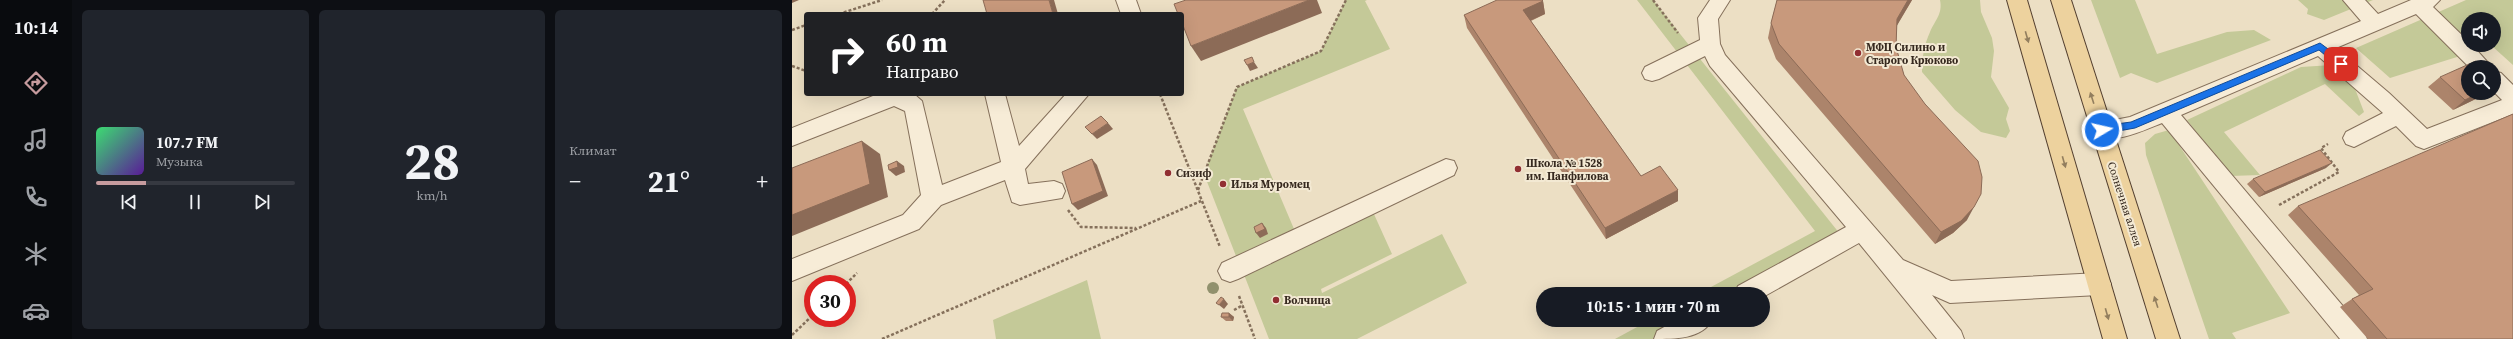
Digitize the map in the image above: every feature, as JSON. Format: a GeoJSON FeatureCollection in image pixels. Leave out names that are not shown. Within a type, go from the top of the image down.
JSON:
{"type":"FeatureCollection","features":[{"type":"Feature","properties":{"kind":"main road"},"geometry":{"type":"LineString","coordinates":[[2016,0],[2115,339]]}},
{"type":"Feature","properties":{"kind":"main road","name":"Солнечная аллея"},"geometry":{"type":"LineString","coordinates":[[2061,0],[2168,339]]}},
{"type":"Feature","properties":{"kind":"street"},"geometry":{"type":"LineString","coordinates":[[1126,0],[1130,12]]}},
{"type":"Feature","properties":{"kind":"street"},"geometry":{"type":"LineString","coordinates":[[1720,0],[1708,18],[1710,44],[1717,60],[1895,268],[1952,339]]}},
{"type":"Feature","properties":{"kind":"street"},"geometry":{"type":"LineString","coordinates":[[2353,0],[2375,23]]}},
{"type":"Feature","properties":{"kind":"street"},"geometry":{"type":"LineString","coordinates":[[2102,130],[2132,126],[2425,3],[2476,60]]}},
{"type":"Feature","properties":{"kind":"street"},"geometry":{"type":"LineString","coordinates":[[1652,73],[1710,44]]}},
{"type":"Feature","properties":{"kind":"street"},"geometry":{"type":"LineString","coordinates":[[2320,46],[2399,115],[2424,140],[2513,105]]}},
{"type":"Feature","properties":{"kind":"street"},"geometry":{"type":"LineString","coordinates":[[2501,86],[2513,98]]}},
{"type":"Feature","properties":{"kind":"street"},"geometry":{"type":"LineString","coordinates":[[995,96],[1020,195],[1054,191]]}},
{"type":"Feature","properties":{"kind":"street"},"geometry":{"type":"LineString","coordinates":[[792,270],[911,222],[934,198],[1013,167],[1077,96]]}},
{"type":"Feature","properties":{"kind":"street"},"geometry":{"type":"LineString","coordinates":[[792,137],[893,98],[905,99],[915,107],[934,198]]}},
{"type":"Feature","properties":{"kind":"street"},"geometry":{"type":"LineString","coordinates":[[2166,112],[2355,339]]}},
{"type":"Feature","properties":{"kind":"street"},"geometry":{"type":"LineString","coordinates":[[2344,139],[2399,115]]}},
{"type":"Feature","properties":{"kind":"street"},"geometry":{"type":"LineString","coordinates":[[1230,271],[1446,168]]}},
{"type":"Feature","properties":{"kind":"street"},"geometry":{"type":"LineString","coordinates":[[1759,287],[1861,230]]}},
{"type":"Feature","properties":{"kind":"street"},"geometry":{"type":"LineString","coordinates":[[1895,268],[1950,292],[2099,284]]}},
{"type":"Feature","properties":{"kind":"street"},"geometry":{"type":"LineString","coordinates":[[1666,339],[1687,327]]}},
{"type":"Feature","properties":{"kind":"path"},"geometry":{"type":"LineString","coordinates":[[845,12],[882,0]]}},
{"type":"Feature","properties":{"kind":"path"},"geometry":{"type":"LineString","coordinates":[[934,12],[945,0]]}},
{"type":"Feature","properties":{"kind":"path"},"geometry":{"type":"LineString","coordinates":[[1198,191],[1237,87],[1321,51],[1346,0]]}},
{"type":"Feature","properties":{"kind":"path"},"geometry":{"type":"LineString","coordinates":[[792,30],[804,26]]}},
{"type":"Feature","properties":{"kind":"path"},"geometry":{"type":"LineString","coordinates":[[792,66],[804,70]]}},
{"type":"Feature","properties":{"kind":"path"},"geometry":{"type":"LineString","coordinates":[[1161,96],[1201,201],[1230,271],[1255,339]]}},
{"type":"Feature","properties":{"kind":"path"},"geometry":{"type":"LineString","coordinates":[[2264,230],[2267,212],[2339,172],[2321,148],[2344,139]]}},
{"type":"Feature","properties":{"kind":"path"},"geometry":{"type":"LineString","coordinates":[[1054,191],[1081,227],[1139,228]]}},
{"type":"Feature","properties":{"kind":"path"},"geometry":{"type":"LineString","coordinates":[[882,339],[1201,201]]}},
{"type":"Feature","properties":{"kind":"path"},"geometry":{"type":"LineString","coordinates":[[1234,310],[1243,305]]}},
{"type":"Feature","properties":{"kind":"path"},"geometry":{"type":"LineString","coordinates":[[792,335],[804,324]]}},
{"type":"Feature","properties":{"kind":"green space"},"geometry":{"type":"Polygon","coordinates":[[[1346,0],[1367,0],[1365,1],[1390,49],[1243,109],[1294,229],[1236,256],[1204,174],[1237,87],[1321,51],[1346,0]]]}},
{"type":"Feature","properties":{"kind":"green space"},"geometry":{"type":"Polygon","coordinates":[[[1637,0],[1653,0],[1844,239],[1758,287],[1711,287],[1815,231],[1637,0]]]}},
{"type":"Feature","properties":{"kind":"green space"},"geometry":{"type":"Polygon","coordinates":[[[1940,0],[1980,0],[1981,12],[1992,38],[1994,51],[1991,77],[2009,108],[2006,119],[2010,131],[2006,138],[1981,132],[1955,110],[1922,72],[1925,47],[1930,32],[1938,17],[1941,5],[1940,0]]]}},
{"type":"Feature","properties":{"kind":"green space"},"geometry":{"type":"Polygon","coordinates":[[[2091,0],[2135,0],[2157,54],[2227,32],[2254,30],[2271,40],[2157,83],[2131,73],[2120,78],[2091,0]]]}},
{"type":"Feature","properties":{"kind":"green space"},"geometry":{"type":"Polygon","coordinates":[[[2298,0],[2373,0],[2324,20],[2307,14],[2308,9],[2298,0]]]}},
{"type":"Feature","properties":{"kind":"green space"},"geometry":{"type":"Polygon","coordinates":[[[2466,0],[2513,0],[2513,65],[2499,52],[2501,52],[2501,12],[2461,12],[2461,52],[2473,52],[2390,78],[2356,48],[2466,0]]]}},
{"type":"Feature","properties":{"kind":"green space"},"geometry":{"type":"Polygon","coordinates":[[[2332,65],[2352,81],[2364,112],[2359,116],[2325,84],[2224,132],[2260,175],[2230,176],[2187,120],[2301,67],[2332,65]]]}},
{"type":"Feature","properties":{"kind":"green space"},"geometry":{"type":"Polygon","coordinates":[[[2169,130],[2290,313],[2232,333],[2236,339],[2209,339],[2146,155],[2145,143],[2155,134],[2169,130]]]}},
{"type":"Feature","properties":{"kind":"green space"},"geometry":{"type":"Polygon","coordinates":[[[1373,212],[1392,254],[1321,289],[1322,293],[1442,234],[1467,283],[1357,339],[1269,339],[1243,272],[1373,212]]]}},
{"type":"Feature","properties":{"kind":"green space"},"geometry":{"type":"Polygon","coordinates":[[[1087,280],[1101,339],[996,339],[993,320],[1087,280]]]}},
{"type":"Feature","properties":{"kind":"green space"},"geometry":{"type":"Polygon","coordinates":[[[1637,327],[1687,327],[1666,339],[1615,339],[1637,327]]]}},
{"type":"Feature","properties":{"kind":"building"},"geometry":{"type":"Polygon","coordinates":[[[983,0],[1049,0],[1052,12],[986,12],[983,0]]]}},
{"type":"Feature","properties":{"kind":"building"},"geometry":{"type":"Polygon","coordinates":[[[1186,0],[1309,0],[1191,46],[1184,28],[1184,12],[1177,12],[1174,4],[1186,0]]]}},
{"type":"Feature","properties":{"kind":"building"},"geometry":{"type":"Polygon","coordinates":[[[1497,0],[1543,1],[1523,10],[1641,176],[1660,166],[1678,190],[1605,228],[1464,15],[1497,0]]]}},
{"type":"Feature","properties":{"kind":"building"},"geometry":{"type":"Polygon","coordinates":[[[1777,0],[1908,0],[1897,19],[1896,47],[1904,75],[1925,104],[1978,161],[1982,177],[1981,194],[1974,207],[1961,221],[1941,232],[1779,44],[1771,23],[1777,0]]]}},
{"type":"Feature","properties":{"kind":"building"},"geometry":{"type":"Polygon","coordinates":[[[1252,57],[1254,62],[1247,65],[1244,60],[1252,57]]]}},
{"type":"Feature","properties":{"kind":"building"},"geometry":{"type":"Polygon","coordinates":[[[2461,68],[2461,96],[2440,77],[2461,68]]]}},
{"type":"Feature","properties":{"kind":"building"},"geometry":{"type":"Polygon","coordinates":[[[2513,114],[2513,339],[2387,339],[2352,299],[2373,289],[2298,206],[2513,114]]]}},
{"type":"Feature","properties":{"kind":"building"},"geometry":{"type":"Polygon","coordinates":[[[1101,116],[1108,123],[1092,134],[1085,127],[1101,116]]]}},
{"type":"Feature","properties":{"kind":"building"},"geometry":{"type":"Polygon","coordinates":[[[862,141],[870,184],[792,215],[792,168],[862,141]]]}},
{"type":"Feature","properties":{"kind":"building"},"geometry":{"type":"Polygon","coordinates":[[[2320,150],[2332,163],[2265,192],[2253,179],[2320,150]]]}},
{"type":"Feature","properties":{"kind":"building"},"geometry":{"type":"Polygon","coordinates":[[[1092,159],[1103,191],[1072,204],[1062,172],[1092,159]]]}},
{"type":"Feature","properties":{"kind":"building"},"geometry":{"type":"Polygon","coordinates":[[[897,161],[898,167],[889,170],[888,165],[897,161]]]}},
{"type":"Feature","properties":{"kind":"building"},"geometry":{"type":"Polygon","coordinates":[[[1262,223],[1265,229],[1256,233],[1254,227],[1262,223]]]}},
{"type":"Feature","properties":{"kind":"building"},"geometry":{"type":"Polygon","coordinates":[[[1221,297],[1224,299],[1219,305],[1216,303],[1221,297]]]}},
{"type":"Feature","properties":{"kind":"building"},"geometry":{"type":"Polygon","coordinates":[[[1222,313],[1229,313],[1229,317],[1221,317],[1222,313]]]}},
{"type":"Feature","properties":{"kind":"place","name":"МФЦ Силино и Старого Крюково"},"geometry":{"type":"Point","coordinates":[1858,53]}},
{"type":"Feature","properties":{"kind":"place","name":"Школа № 1528 им. Панфилова"},"geometry":{"type":"Point","coordinates":[1518,169]}},
{"type":"Feature","properties":{"kind":"place","name":"Сизиф"},"geometry":{"type":"Point","coordinates":[1168,173]}},
{"type":"Feature","properties":{"kind":"place","name":"Илья Муромец"},"geometry":{"type":"Point","coordinates":[1223,184]}},
{"type":"Feature","properties":{"kind":"place","name":"Волчица"},"geometry":{"type":"Point","coordinates":[1276,300]}},
{"type":"Feature","properties":{"kind":"route"},"geometry":{"type":"LineString","coordinates":[[2102,130],[2132,126],[2320,46],[2341,64]]}}]}
